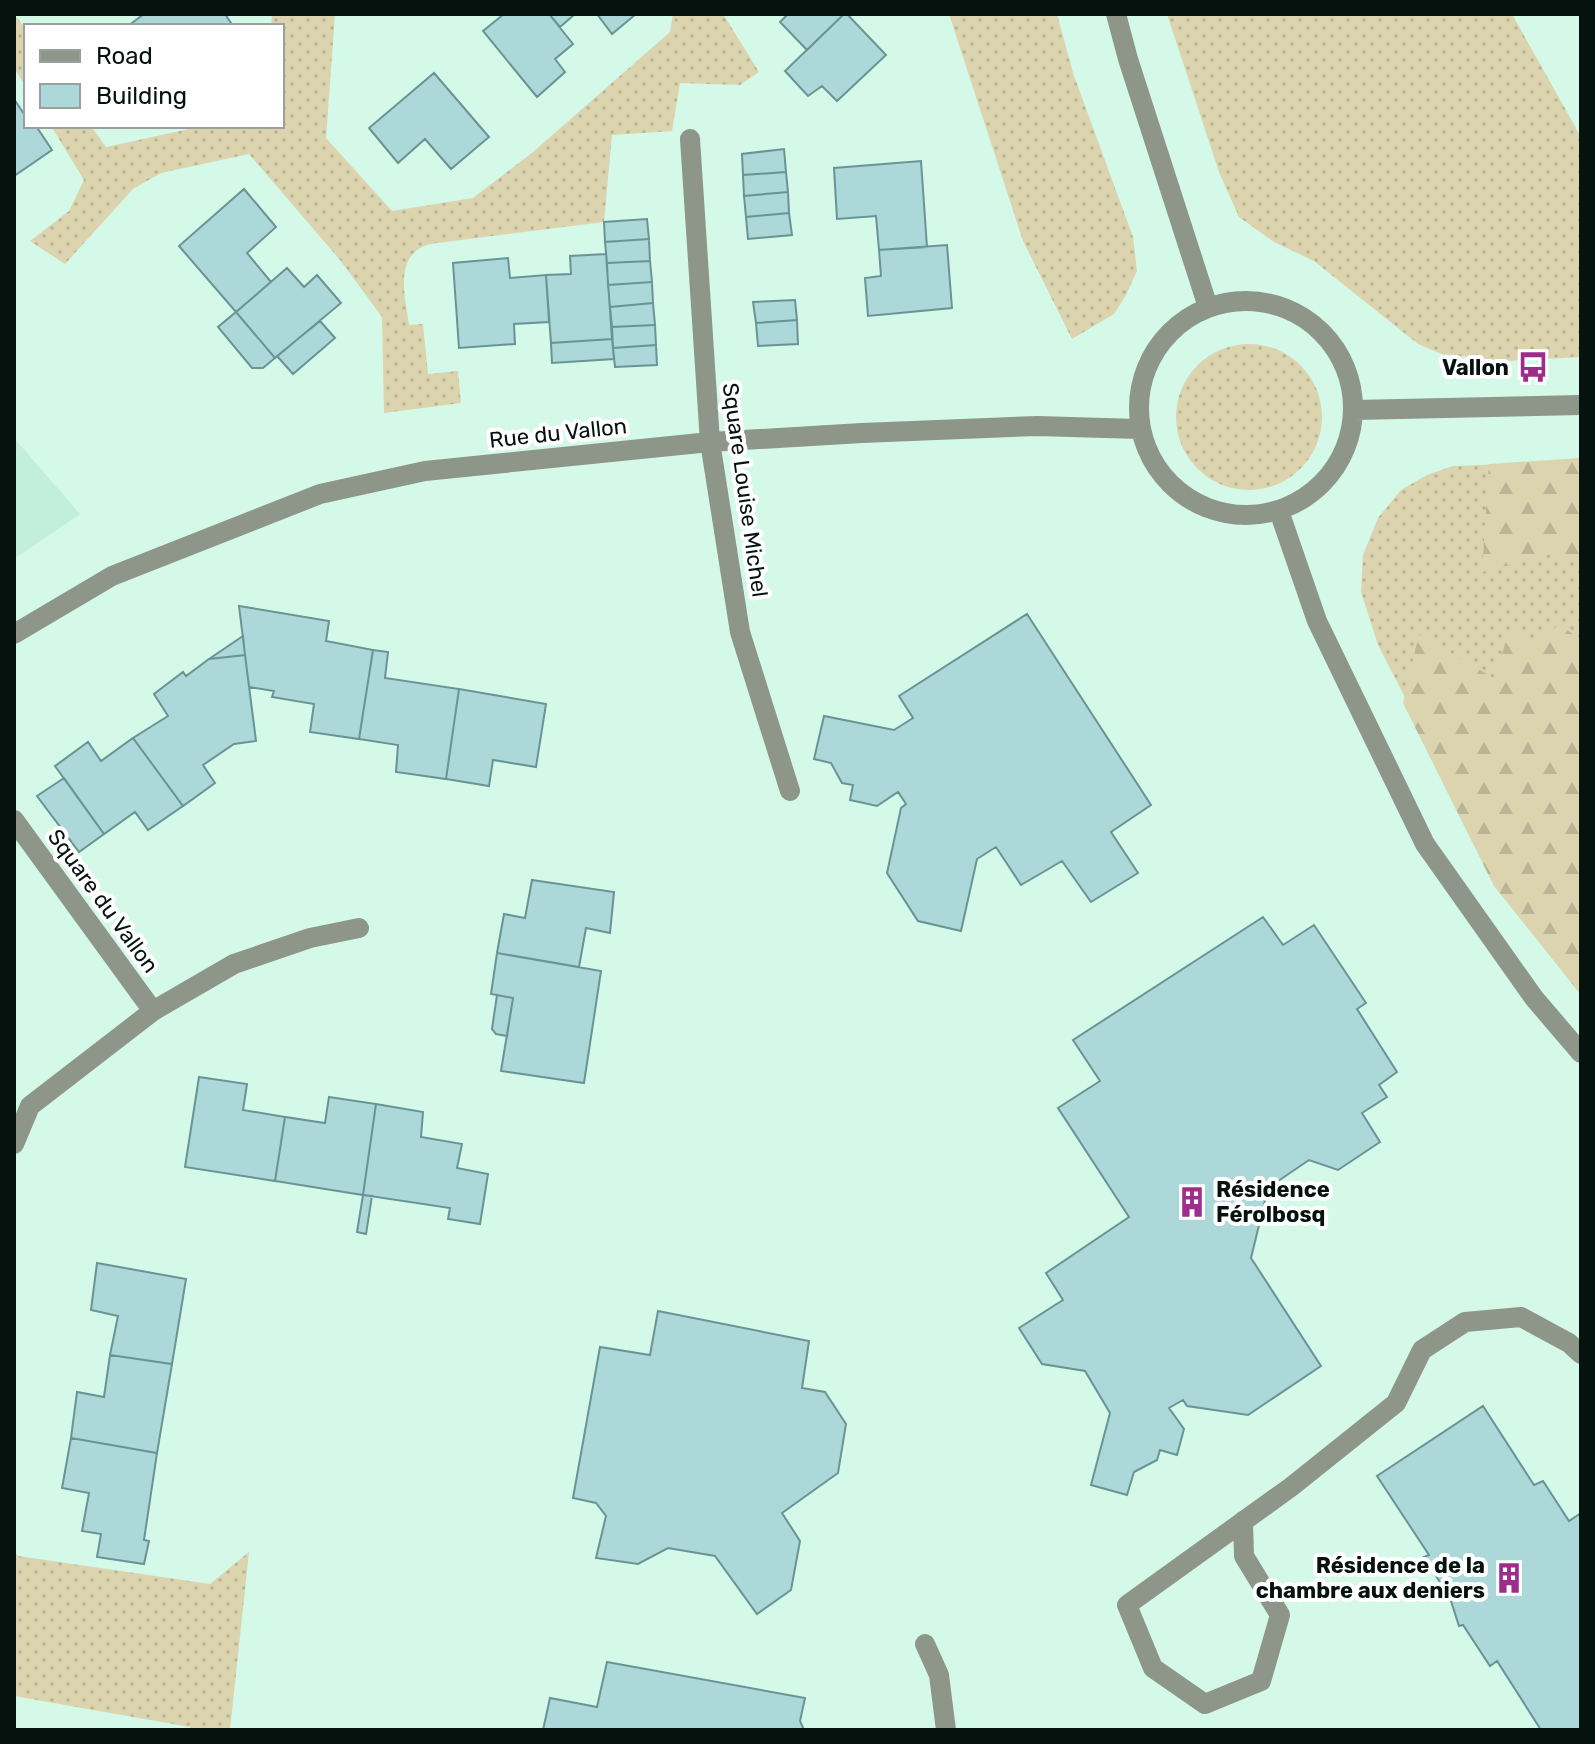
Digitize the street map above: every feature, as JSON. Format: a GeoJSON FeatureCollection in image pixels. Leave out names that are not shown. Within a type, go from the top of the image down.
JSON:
{"type":"FeatureCollection","features":[{"type":"Feature","properties":{"kind":"street"},"geometry":{"type":"LineString","coordinates":[[1116,14],[1132,73],[1208,307]]}},
{"type":"Feature","properties":{"kind":"street","name":"Square Louise Michel"},"geometry":{"type":"LineString","coordinates":[[690,139],[710,442],[740,632],[790,791]]}},
{"type":"Feature","properties":{"kind":"street"},"geometry":{"type":"LineString","coordinates":[[1237,300],[1275,304],[1307,318],[1334,345],[1348,372],[1354,410],[1351,434],[1336,469],[1312,493],[1279,511],[1224,514],[1201,507],[1170,486],[1153,464],[1139,429],[1137,399],[1147,363],[1176,325],[1208,307],[1237,300]]}},
{"type":"Feature","properties":{"kind":"street"},"geometry":{"type":"LineString","coordinates":[[1354,410],[1581,405]]}},
{"type":"Feature","properties":{"kind":"street","name":"Rue du Vallon"},"geometry":{"type":"LineString","coordinates":[[14,634],[112,576],[320,494],[425,471],[710,442],[1037,426],[1139,429]]}},
{"type":"Feature","properties":{"kind":"street"},"geometry":{"type":"LineString","coordinates":[[1279,511],[1317,621],[1425,844],[1534,998],[1581,1053]]}},
{"type":"Feature","properties":{"kind":"street","name":"Square du Vallon"},"geometry":{"type":"LineString","coordinates":[[14,820],[153,1011]]}},
{"type":"Feature","properties":{"kind":"street"},"geometry":{"type":"LineString","coordinates":[[14,1144],[30,1106],[153,1011],[234,964],[310,938],[359,928]]}},
{"type":"Feature","properties":{"kind":"street"},"geometry":{"type":"LineString","coordinates":[[1243,1521],[1244,1556],[1280,1615],[1261,1681],[1205,1704],[1153,1668],[1127,1605],[1243,1521],[1291,1487],[1396,1403],[1422,1350],[1465,1322],[1521,1317],[1569,1343],[1581,1354]]}},
{"type":"Feature","properties":{"kind":"street"},"geometry":{"type":"LineString","coordinates":[[925,1644],[939,1675],[946,1730]]}},
{"type":"Feature","properties":{"kind":"shaded area"},"geometry":{"type":"Polygon","coordinates":[[[14,438],[80,514],[14,559],[14,438]]]}},
{"type":"Feature","properties":{"kind":"green space"},"geometry":{"type":"Polygon","coordinates":[[[14,14],[24,26],[24,84],[14,68],[14,14]]]}},
{"type":"Feature","properties":{"kind":"green space"},"geometry":{"type":"Polygon","coordinates":[[[272,14],[335,14],[326,138],[392,211],[473,198],[533,152],[670,32],[673,14],[723,14],[759,72],[740,85],[680,83],[672,131],[612,135],[604,222],[435,243],[412,255],[407,263],[404,283],[409,325],[423,324],[428,374],[458,371],[461,403],[384,413],[382,317],[340,260],[249,154],[161,173],[133,189],[65,264],[30,241],[69,211],[84,180],[52,128],[92,128],[106,147],[194,128],[284,128],[284,24],[271,24],[272,14]]]}},
{"type":"Feature","properties":{"kind":"green space"},"geometry":{"type":"Polygon","coordinates":[[[949,14],[1057,14],[1073,73],[1133,237],[1137,271],[1114,314],[1072,339],[1023,241],[949,14]]]}},
{"type":"Feature","properties":{"kind":"green space"},"geometry":{"type":"Polygon","coordinates":[[[1167,14],[1512,14],[1581,137],[1581,357],[1506,361],[1442,354],[1418,344],[1314,261],[1274,242],[1239,217],[1219,172],[1167,14]]]}},
{"type":"Feature","properties":{"kind":"green space"},"geometry":{"type":"Polygon","coordinates":[[[1249,344],[1277,350],[1301,365],[1316,389],[1322,417],[1316,445],[1301,469],[1277,484],[1249,490],[1221,484],[1197,469],[1182,445],[1176,417],[1182,389],[1197,365],[1221,350],[1249,344]]]}},
{"type":"Feature","properties":{"kind":"green space"},"geometry":{"type":"Polygon","coordinates":[[[1581,458],[1581,563],[1552,554],[1482,572],[1489,464],[1581,458]]]}},
{"type":"Feature","properties":{"kind":"green space"},"geometry":{"type":"Polygon","coordinates":[[[1581,461],[1581,974],[1494,869],[1378,645],[1361,592],[1363,555],[1378,518],[1401,490],[1427,475],[1453,466],[1581,461]]]}},
{"type":"Feature","properties":{"kind":"green space"},"geometry":{"type":"Polygon","coordinates":[[[1559,625],[1581,639],[1581,995],[1494,886],[1403,703],[1419,634],[1495,679],[1509,630],[1533,642],[1559,625]]]}},
{"type":"Feature","properties":{"kind":"green space"},"geometry":{"type":"Polygon","coordinates":[[[14,1551],[18,1556],[210,1584],[249,1552],[230,1730],[193,1730],[14,1696],[14,1551]]]}},
{"type":"Feature","properties":{"kind":"building"},"geometry":{"type":"Polygon","coordinates":[[[144,14],[225,14],[232,24],[131,24],[144,14]]]}},
{"type":"Feature","properties":{"kind":"building"},"geometry":{"type":"Polygon","coordinates":[[[504,14],[549,14],[573,44],[555,59],[565,72],[537,97],[483,31],[504,14]]]}},
{"type":"Feature","properties":{"kind":"building"},"geometry":{"type":"Polygon","coordinates":[[[549,14],[575,14],[560,27],[549,14]]]}},
{"type":"Feature","properties":{"kind":"building"},"geometry":{"type":"Polygon","coordinates":[[[597,14],[636,14],[612,34],[597,14]]]}},
{"type":"Feature","properties":{"kind":"building"},"geometry":{"type":"Polygon","coordinates":[[[788,14],[844,14],[807,50],[780,22],[788,14]]]}},
{"type":"Feature","properties":{"kind":"building"},"geometry":{"type":"Polygon","coordinates":[[[844,14],[886,55],[837,101],[822,86],[808,96],[785,71],[844,14]]]}},
{"type":"Feature","properties":{"kind":"building"},"geometry":{"type":"Polygon","coordinates":[[[434,73],[489,137],[451,169],[425,139],[398,163],[369,128],[434,73]]]}},
{"type":"Feature","properties":{"kind":"building"},"geometry":{"type":"Polygon","coordinates":[[[14,99],[24,114],[24,128],[37,128],[52,150],[14,176],[14,99]]]}},
{"type":"Feature","properties":{"kind":"building"},"geometry":{"type":"Polygon","coordinates":[[[784,149],[786,172],[743,175],[742,154],[784,149]]]}},
{"type":"Feature","properties":{"kind":"building"},"geometry":{"type":"Polygon","coordinates":[[[921,161],[927,247],[879,250],[876,216],[837,219],[834,168],[921,161]]]}},
{"type":"Feature","properties":{"kind":"building"},"geometry":{"type":"Polygon","coordinates":[[[786,172],[788,192],[744,196],[743,175],[786,172]]]}},
{"type":"Feature","properties":{"kind":"building"},"geometry":{"type":"Polygon","coordinates":[[[244,189],[276,227],[247,253],[271,282],[236,312],[179,246],[244,189]]]}},
{"type":"Feature","properties":{"kind":"building"},"geometry":{"type":"Polygon","coordinates":[[[788,192],[789,213],[746,217],[744,196],[788,192]]]}},
{"type":"Feature","properties":{"kind":"building"},"geometry":{"type":"Polygon","coordinates":[[[789,213],[792,235],[748,239],[746,217],[789,213]]]}},
{"type":"Feature","properties":{"kind":"building"},"geometry":{"type":"Polygon","coordinates":[[[647,219],[649,239],[605,242],[604,222],[647,219]]]}},
{"type":"Feature","properties":{"kind":"building"},"geometry":{"type":"Polygon","coordinates":[[[649,239],[650,261],[607,263],[605,242],[649,239]]]}},
{"type":"Feature","properties":{"kind":"building"},"geometry":{"type":"Polygon","coordinates":[[[947,245],[952,308],[868,316],[865,278],[881,276],[879,250],[947,245]]]}},
{"type":"Feature","properties":{"kind":"building"},"geometry":{"type":"Polygon","coordinates":[[[606,254],[612,339],[551,343],[546,275],[571,274],[570,256],[606,254]]]}},
{"type":"Feature","properties":{"kind":"building"},"geometry":{"type":"Polygon","coordinates":[[[508,258],[510,278],[546,275],[549,322],[514,324],[515,344],[459,348],[453,263],[508,258]]]}},
{"type":"Feature","properties":{"kind":"building"},"geometry":{"type":"Polygon","coordinates":[[[650,261],[652,282],[608,285],[607,263],[650,261]]]}},
{"type":"Feature","properties":{"kind":"building"},"geometry":{"type":"Polygon","coordinates":[[[287,268],[304,287],[317,275],[341,303],[275,358],[236,312],[287,268]]]}},
{"type":"Feature","properties":{"kind":"building"},"geometry":{"type":"Polygon","coordinates":[[[652,282],[653,303],[610,307],[608,285],[652,282]]]}},
{"type":"Feature","properties":{"kind":"building"},"geometry":{"type":"Polygon","coordinates":[[[795,300],[797,320],[756,323],[753,302],[795,300]]]}},
{"type":"Feature","properties":{"kind":"building"},"geometry":{"type":"Polygon","coordinates":[[[653,303],[655,325],[612,327],[610,307],[653,303]]]}},
{"type":"Feature","properties":{"kind":"building"},"geometry":{"type":"Polygon","coordinates":[[[236,312],[275,358],[263,368],[252,368],[218,327],[236,312]]]}},
{"type":"Feature","properties":{"kind":"building"},"geometry":{"type":"Polygon","coordinates":[[[797,320],[798,344],[758,346],[756,323],[797,320]]]}},
{"type":"Feature","properties":{"kind":"building"},"geometry":{"type":"Polygon","coordinates":[[[320,321],[335,338],[293,374],[277,356],[320,321]]]}},
{"type":"Feature","properties":{"kind":"building"},"geometry":{"type":"Polygon","coordinates":[[[655,325],[656,345],[613,348],[612,327],[655,325]]]}},
{"type":"Feature","properties":{"kind":"building"},"geometry":{"type":"Polygon","coordinates":[[[612,339],[614,359],[552,363],[551,343],[612,339]]]}},
{"type":"Feature","properties":{"kind":"building"},"geometry":{"type":"Polygon","coordinates":[[[656,345],[657,365],[615,367],[613,348],[656,345]]]}},
{"type":"Feature","properties":{"kind":"building"},"geometry":{"type":"Polygon","coordinates":[[[239,606],[329,621],[326,641],[373,650],[359,739],[310,732],[314,704],[272,697],[274,691],[249,687],[239,606]]]}},
{"type":"Feature","properties":{"kind":"building"},"geometry":{"type":"Polygon","coordinates":[[[1027,614],[1151,805],[1111,832],[1138,873],[1091,902],[1062,861],[1021,885],[996,847],[977,859],[961,931],[918,921],[887,873],[901,808],[906,804],[898,792],[877,806],[850,800],[853,785],[842,783],[831,763],[814,759],[824,716],[894,730],[913,718],[899,696],[1027,614]]]}},
{"type":"Feature","properties":{"kind":"building"},"geometry":{"type":"Polygon","coordinates":[[[243,636],[245,655],[209,659],[243,636]]]}},
{"type":"Feature","properties":{"kind":"building"},"geometry":{"type":"Polygon","coordinates":[[[373,650],[388,652],[385,678],[459,689],[446,779],[396,772],[398,745],[359,739],[373,650]]]}},
{"type":"Feature","properties":{"kind":"building"},"geometry":{"type":"Polygon","coordinates":[[[245,655],[256,741],[234,744],[203,765],[215,783],[183,806],[133,738],[168,716],[154,694],[183,672],[186,676],[209,659],[245,655]]]}},
{"type":"Feature","properties":{"kind":"building"},"geometry":{"type":"Polygon","coordinates":[[[459,689],[546,704],[536,767],[493,760],[489,786],[446,779],[459,689]]]}},
{"type":"Feature","properties":{"kind":"building"},"geometry":{"type":"Polygon","coordinates":[[[133,738],[183,806],[148,830],[135,812],[104,834],[55,766],[88,742],[101,761],[133,738]]]}},
{"type":"Feature","properties":{"kind":"building"},"geometry":{"type":"Polygon","coordinates":[[[64,778],[104,834],[79,852],[37,796],[64,778]]]}},
{"type":"Feature","properties":{"kind":"building"},"geometry":{"type":"Polygon","coordinates":[[[532,880],[614,892],[610,933],[586,928],[579,967],[497,953],[504,914],[525,918],[532,880]]]}},
{"type":"Feature","properties":{"kind":"building","name":"Résidence Férolbosq"},"geometry":{"type":"Polygon","coordinates":[[[1263,917],[1283,945],[1314,925],[1366,1003],[1357,1009],[1397,1072],[1379,1085],[1387,1097],[1362,1113],[1380,1142],[1338,1170],[1309,1160],[1268,1188],[1251,1258],[1321,1366],[1248,1415],[1187,1406],[1183,1400],[1169,1408],[1184,1429],[1177,1455],[1160,1450],[1157,1460],[1134,1472],[1127,1495],[1091,1485],[1110,1413],[1085,1371],[1042,1364],[1019,1328],[1063,1300],[1046,1273],[1129,1217],[1058,1108],[1100,1081],[1073,1040],[1263,917]]]}},
{"type":"Feature","properties":{"kind":"building"},"geometry":{"type":"Polygon","coordinates":[[[497,953],[601,971],[584,1083],[501,1071],[513,998],[491,994],[497,953]]]}},
{"type":"Feature","properties":{"kind":"building"},"geometry":{"type":"Polygon","coordinates":[[[497,995],[513,998],[507,1036],[496,1034],[492,1029],[497,995]]]}},
{"type":"Feature","properties":{"kind":"building"},"geometry":{"type":"Polygon","coordinates":[[[199,1077],[247,1084],[243,1110],[285,1117],[275,1181],[185,1167],[199,1077]]]}},
{"type":"Feature","properties":{"kind":"building"},"geometry":{"type":"Polygon","coordinates":[[[329,1097],[376,1104],[363,1195],[275,1181],[285,1117],[325,1123],[329,1097]]]}},
{"type":"Feature","properties":{"kind":"building"},"geometry":{"type":"Polygon","coordinates":[[[376,1104],[423,1112],[421,1137],[462,1144],[457,1168],[488,1174],[480,1224],[448,1219],[450,1208],[363,1195],[376,1104]]]}},
{"type":"Feature","properties":{"kind":"building"},"geometry":{"type":"Polygon","coordinates":[[[363,1195],[372,1196],[366,1234],[357,1232],[363,1195]]]}},
{"type":"Feature","properties":{"kind":"building"},"geometry":{"type":"Polygon","coordinates":[[[97,1263],[186,1279],[172,1364],[110,1355],[118,1316],[91,1310],[97,1263]]]}},
{"type":"Feature","properties":{"kind":"building"},"geometry":{"type":"Polygon","coordinates":[[[658,1311],[809,1341],[802,1388],[825,1392],[846,1424],[838,1473],[782,1513],[800,1541],[791,1590],[757,1614],[715,1556],[668,1548],[638,1564],[596,1558],[606,1516],[596,1503],[573,1498],[600,1347],[650,1355],[658,1311]]]}},
{"type":"Feature","properties":{"kind":"building"},"geometry":{"type":"Polygon","coordinates":[[[110,1355],[172,1364],[157,1453],[71,1438],[77,1392],[104,1397],[110,1355]]]}},
{"type":"Feature","properties":{"kind":"building","name":"Résidence de la chambre aux deniers"},"geometry":{"type":"Polygon","coordinates":[[[1483,1406],[1534,1485],[1543,1481],[1569,1521],[1581,1513],[1581,1730],[1541,1730],[1497,1661],[1490,1666],[1463,1625],[1459,1626],[1450,1598],[1424,1557],[1429,1555],[1377,1476],[1483,1406]]]}},
{"type":"Feature","properties":{"kind":"building"},"geometry":{"type":"Polygon","coordinates":[[[71,1438],[157,1453],[144,1540],[149,1541],[144,1564],[97,1557],[101,1534],[82,1531],[89,1493],[62,1488],[71,1438]]]}},
{"type":"Feature","properties":{"kind":"building"},"geometry":{"type":"Polygon","coordinates":[[[607,1662],[805,1698],[800,1721],[804,1730],[543,1730],[550,1698],[597,1707],[607,1662]]]}},
{"type":"Feature","properties":{"kind":"place","name":"Vallon"},"geometry":{"type":"Point","coordinates":[1533,367]}},
{"type":"Feature","properties":{"kind":"place","name":"Résidence Férolbosq"},"geometry":{"type":"Point","coordinates":[1192,1202]}},
{"type":"Feature","properties":{"kind":"place","name":"Résidence de la chambre aux deniers"},"geometry":{"type":"Point","coordinates":[1509,1578]}}]}
